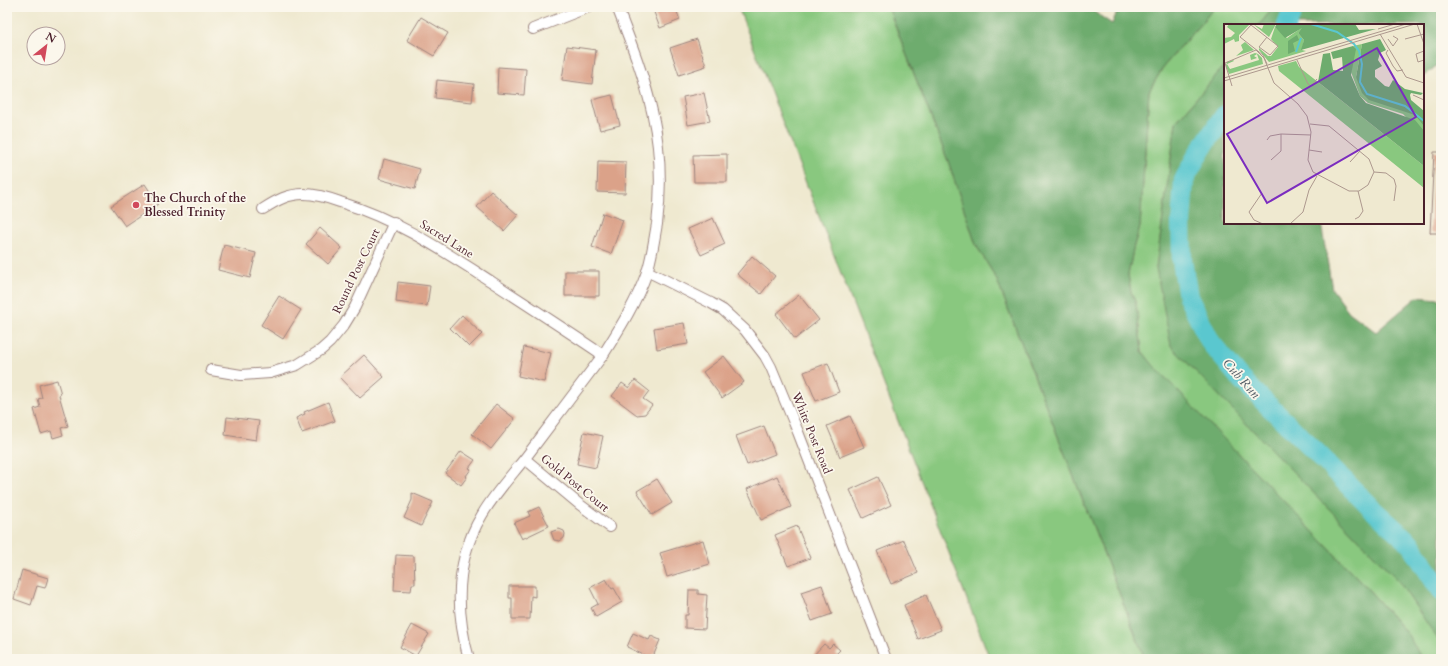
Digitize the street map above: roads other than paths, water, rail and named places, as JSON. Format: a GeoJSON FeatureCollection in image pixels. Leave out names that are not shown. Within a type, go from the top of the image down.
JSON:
{"type":"FeatureCollection","features":[{"type":"Feature","properties":{"kind":"street"},"geometry":{"type":"LineString","coordinates":[[533,29],[589,7]]}},
{"type":"Feature","properties":{"kind":"street"},"geometry":{"type":"LineString","coordinates":[[469,659],[460,619],[459,593],[463,568],[470,541],[482,515],[493,498],[603,355],[629,311],[647,271],[654,245],[659,204],[659,146],[644,77],[617,7]]}},
{"type":"Feature","properties":{"kind":"street","name":"Sacred Lane"},"geometry":{"type":"LineString","coordinates":[[263,209],[282,197],[306,194],[332,199],[360,208],[394,222],[443,251],[603,355]]}},
{"type":"Feature","properties":{"kind":"street","name":"Round Post Court"},"geometry":{"type":"LineString","coordinates":[[211,370],[241,375],[270,373],[297,365],[321,350],[330,342],[344,325],[355,306],[394,222]]}},
{"type":"Feature","properties":{"kind":"street","name":"White Post Road"},"geometry":{"type":"LineString","coordinates":[[647,271],[722,310],[745,330],[765,356],[772,368],[798,432],[886,659]]}},
{"type":"Feature","properties":{"kind":"street","name":"Gold Post Court"},"geometry":{"type":"LineString","coordinates":[[524,459],[579,504],[610,526]]}},
{"type":"Feature","properties":{"kind":"waterway","name":"Cub Run"},"geometry":{"type":"LineString","coordinates":[[1287,24],[1294,7]]}},
{"type":"Feature","properties":{"kind":"waterway","name":"Cub Run"},"geometry":{"type":"LineString","coordinates":[[1224,116],[1199,152],[1184,180],[1181,223],[1182,261],[1188,297],[1211,343],[1240,378],[1371,508],[1410,543],[1441,591]]}},
{"type":"Feature","properties":{"kind":"place","name":"The Church of the Blessed Trinity"},"geometry":{"type":"Point","coordinates":[136,205]}}]}
